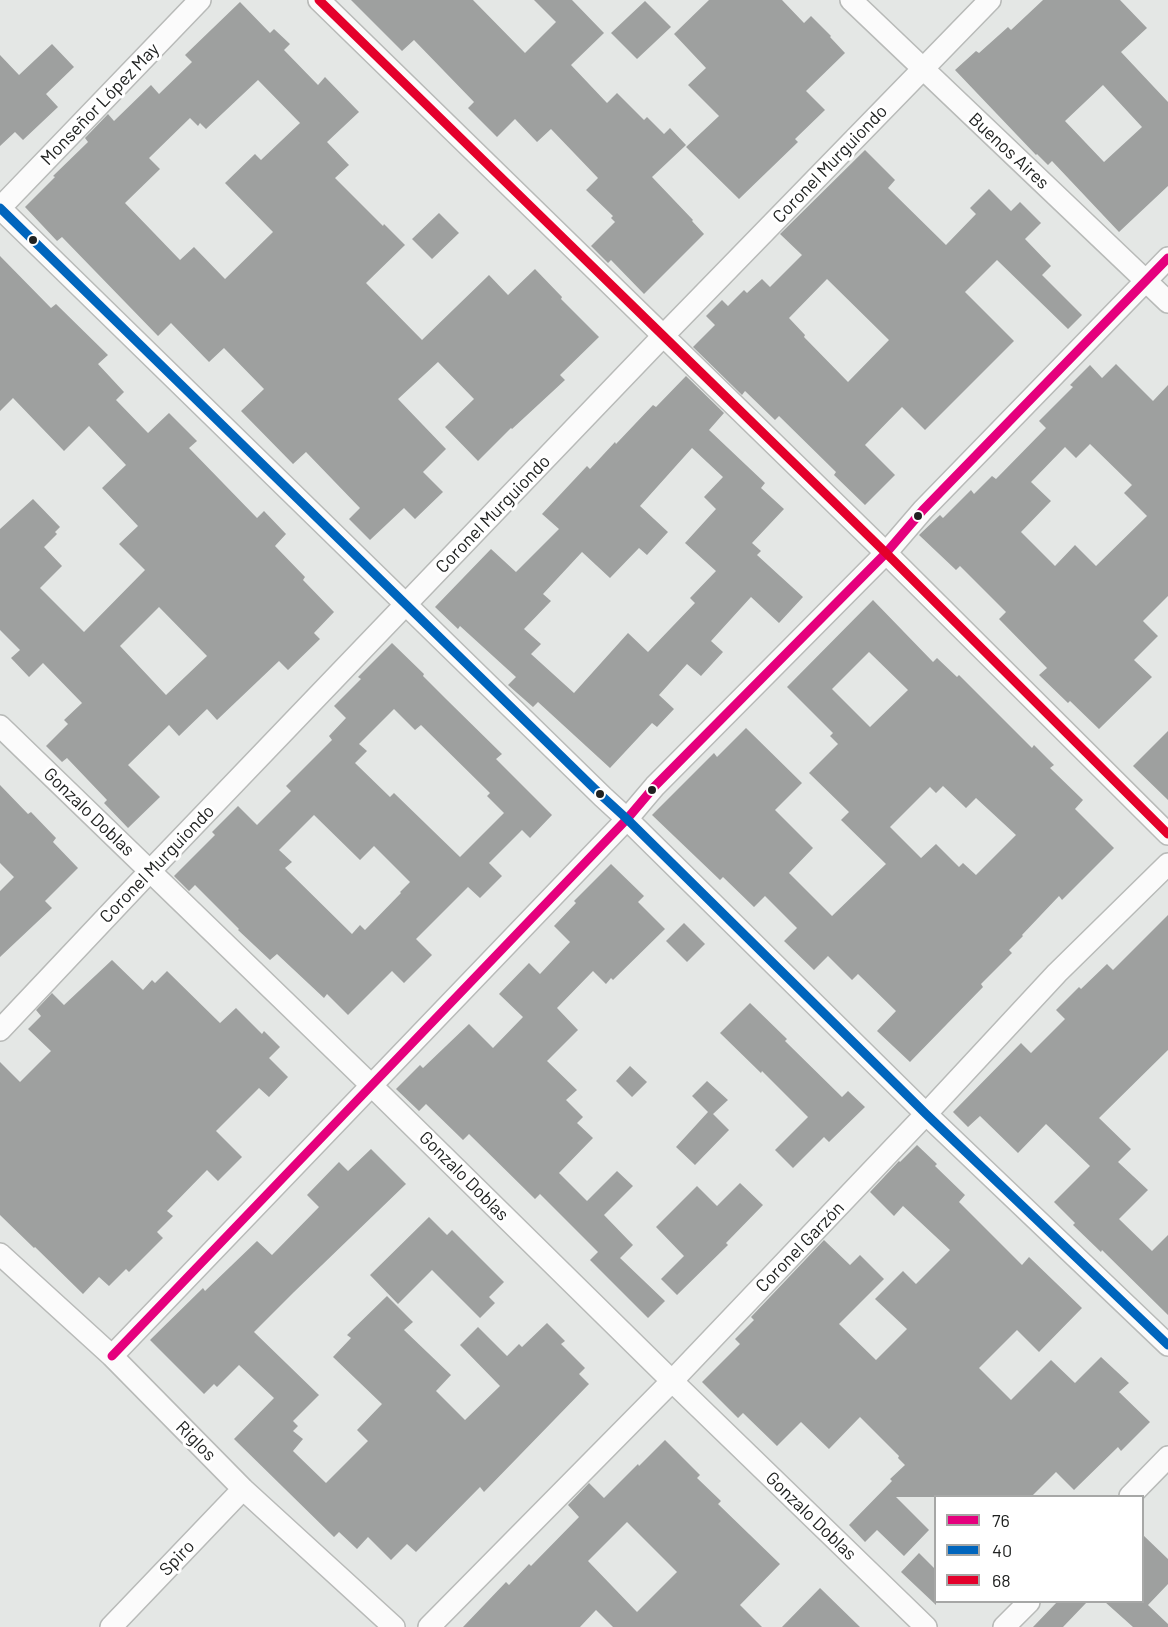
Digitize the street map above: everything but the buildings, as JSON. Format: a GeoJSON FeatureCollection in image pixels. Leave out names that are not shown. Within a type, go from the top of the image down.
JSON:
{"type":"FeatureCollection","features":[{"type":"Feature","properties":{"kind":"street","name":"Monseñor López May"},"geometry":{"type":"LineString","coordinates":[[0,208],[200,0]]}},
{"type":"Feature","properties":{"kind":"street"},"geometry":{"type":"LineString","coordinates":[[320,0],[886,553],[1168,834]]}},
{"type":"Feature","properties":{"kind":"street","name":"Buenos Aires"},"geometry":{"type":"LineString","coordinates":[[851,0],[1168,302]]}},
{"type":"Feature","properties":{"kind":"street","name":"Coronel Murguiondo"},"geometry":{"type":"LineString","coordinates":[[0,1030],[663,336],[990,0]]}},
{"type":"Feature","properties":{"kind":"street"},"geometry":{"type":"LineString","coordinates":[[0,208],[926,1114],[1168,1345]]}},
{"type":"Feature","properties":{"kind":"street"},"geometry":{"type":"LineString","coordinates":[[112,1356],[627,819],[655,786],[886,553],[923,510],[1168,258]]}},
{"type":"Feature","properties":{"kind":"street","name":"Gonzalo Doblas"},"geometry":{"type":"LineString","coordinates":[[0,726],[372,1085],[926,1627]]}},
{"type":"Feature","properties":{"kind":"street","name":"Coronel Garzón"},"geometry":{"type":"LineString","coordinates":[[429,1627],[672,1381],[1057,973],[1168,864]]}},
{"type":"Feature","properties":{"kind":"street","name":"Riglos"},"geometry":{"type":"LineString","coordinates":[[0,1254],[112,1356],[243,1489],[394,1627]]}},
{"type":"Feature","properties":{"kind":"street"},"geometry":{"type":"LineString","coordinates":[[1132,1495],[1168,1457]]}},
{"type":"Feature","properties":{"kind":"street","name":"Spiro"},"geometry":{"type":"LineString","coordinates":[[111,1627],[243,1489]]}},
{"type":"Feature","properties":{"kind":"street"},"geometry":{"type":"LineString","coordinates":[[1004,1627],[1028,1603]]}},
{"type":"Feature","properties":{"kind":"transit line","name":"68"},"geometry":{"type":"LineString","coordinates":[[319,0],[886,553],[1168,834]]}},
{"type":"Feature","properties":{"kind":"transit line","name":"40"},"geometry":{"type":"LineString","coordinates":[[0,208],[926,1114],[1168,1345]]}},
{"type":"Feature","properties":{"kind":"transit line","name":"76"},"geometry":{"type":"LineString","coordinates":[[112,1356],[627,819],[655,786],[886,553],[923,510],[1168,258]]}}]}
